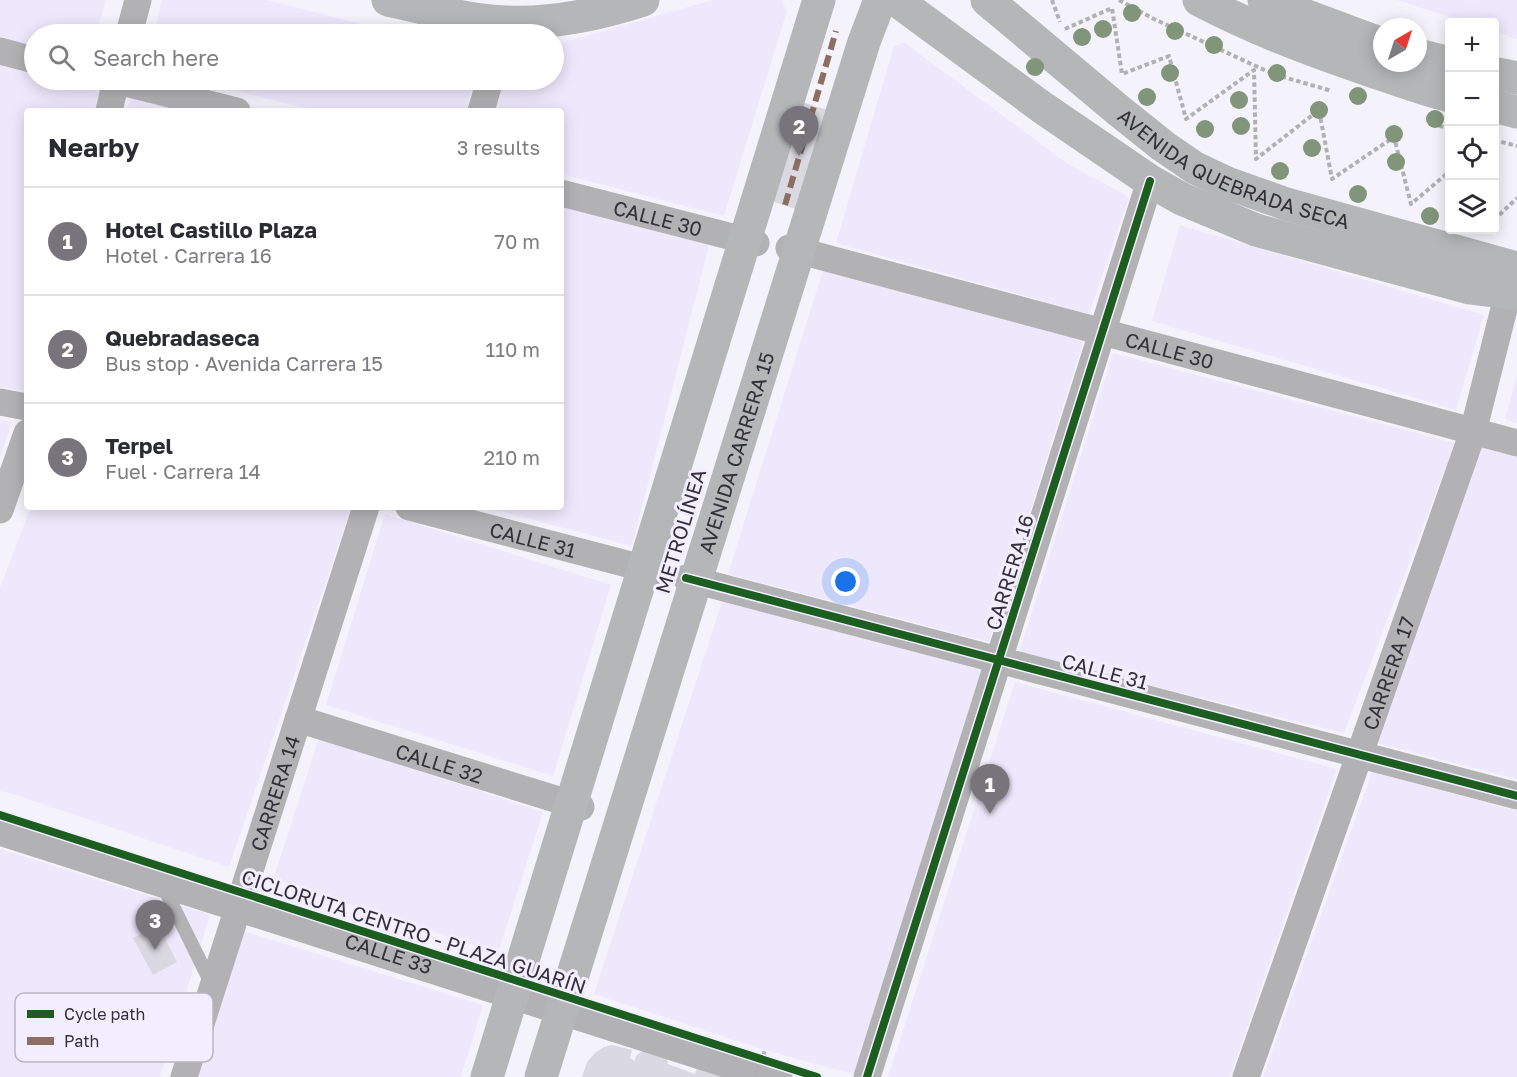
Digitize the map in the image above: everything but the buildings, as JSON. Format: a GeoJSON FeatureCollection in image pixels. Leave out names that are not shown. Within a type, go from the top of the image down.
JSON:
{"type":"FeatureCollection","features":[{"type":"Feature","properties":{"kind":"main road"},"geometry":{"type":"LineString","coordinates":[[388,0],[491,24]]}},
{"type":"Feature","properties":{"kind":"main road"},"geometry":{"type":"LineString","coordinates":[[528,24],[597,13],[643,0]]}},
{"type":"Feature","properties":{"kind":"main road","name":"AVENIDA CARRERA 15"},"geometry":{"type":"LineString","coordinates":[[541,1077],[538,1006],[576,806],[750,242],[819,0]]}},
{"type":"Feature","properties":{"kind":"main road"},"geometry":{"type":"LineString","coordinates":[[896,0],[999,77],[1150,181],[1182,199],[1256,230],[1470,288],[1514,281]]}},
{"type":"Feature","properties":{"kind":"main road","name":"AVENIDA QUEBRADA SECA"},"geometry":{"type":"LineString","coordinates":[[987,0],[1118,110],[1195,168],[1227,183],[1286,204],[1480,258],[1514,281]]}},
{"type":"Feature","properties":{"kind":"main road"},"geometry":{"type":"LineString","coordinates":[[1199,0],[1323,54],[1445,95]]}},
{"type":"Feature","properties":{"kind":"main road"},"geometry":{"type":"LineString","coordinates":[[1264,0],[1314,10],[1373,40]]}},
{"type":"Feature","properties":{"kind":"main road","name":"AVENIDA CARRERA 15"},"geometry":{"type":"LineString","coordinates":[[487,1077],[538,1006],[690,580],[794,249],[864,42],[869,7]]}},
{"type":"Feature","properties":{"kind":"main road"},"geometry":{"type":"LineString","coordinates":[[1427,57],[1445,62]]}},
{"type":"Feature","properties":{"kind":"main road"},"geometry":{"type":"LineString","coordinates":[[1499,74],[1517,78]]}},
{"type":"Feature","properties":{"kind":"main road"},"geometry":{"type":"LineString","coordinates":[[1499,107],[1517,112]]}},
{"type":"Feature","properties":{"kind":"street"},"geometry":{"type":"LineString","coordinates":[[132,24],[138,0]]}},
{"type":"Feature","properties":{"kind":"street"},"geometry":{"type":"LineString","coordinates":[[0,51],[24,57]]}},
{"type":"Feature","properties":{"kind":"street"},"geometry":{"type":"LineString","coordinates":[[110,108],[113,90]]}},
{"type":"Feature","properties":{"kind":"street"},"geometry":{"type":"LineString","coordinates":[[154,90],[225,108]]}},
{"type":"Feature","properties":{"kind":"street"},"geometry":{"type":"LineString","coordinates":[[482,108],[487,90]]}},
{"type":"Feature","properties":{"kind":"street","name":"CARRERA 16"},"geometry":{"type":"LineString","coordinates":[[867,1077],[1150,181]]}},
{"type":"Feature","properties":{"kind":"street","name":"CALLE 30"},"geometry":{"type":"LineString","coordinates":[[564,194],[750,242]]}},
{"type":"Feature","properties":{"kind":"street","name":"CALLE 30"},"geometry":{"type":"LineString","coordinates":[[794,249],[1517,443]]}},
{"type":"Feature","properties":{"kind":"street","name":"CARRERA 17"},"geometry":{"type":"LineString","coordinates":[[1246,1077],[1473,432],[1514,281]]}},
{"type":"Feature","properties":{"kind":"street"},"geometry":{"type":"LineString","coordinates":[[0,402],[24,406]]}},
{"type":"Feature","properties":{"kind":"street"},"geometry":{"type":"LineString","coordinates":[[0,510],[24,442]]}},
{"type":"Feature","properties":{"kind":"street","name":"CARRERA 14"},"geometry":{"type":"LineString","coordinates":[[211,993],[365,510]]}},
{"type":"Feature","properties":{"kind":"street","name":"CALLE 31"},"geometry":{"type":"LineString","coordinates":[[420,510],[649,572]]}},
{"type":"Feature","properties":{"kind":"street","name":"CALLE 31"},"geometry":{"type":"LineString","coordinates":[[690,580],[1517,796]]}},
{"type":"Feature","properties":{"kind":"street","name":"CALLE 32"},"geometry":{"type":"LineString","coordinates":[[298,719],[576,806]]}},
{"type":"Feature","properties":{"kind":"street","name":"CALLE 33"},"geometry":{"type":"LineString","coordinates":[[0,829],[538,1006],[763,1066]]}},
{"type":"Feature","properties":{"kind":"street","name":"CARRERA 14"},"geometry":{"type":"LineString","coordinates":[[184,1077],[189,1062]]}},
{"type":"Feature","properties":{"kind":"lane"},"geometry":{"type":"LineString","coordinates":[[750,242],[829,0]]}},
{"type":"Feature","properties":{"kind":"lane"},"geometry":{"type":"LineString","coordinates":[[869,7],[874,0]]}},
{"type":"Feature","properties":{"kind":"lane"},"geometry":{"type":"LineString","coordinates":[[794,249],[827,115]]}},
{"type":"Feature","properties":{"kind":"lane"},"geometry":{"type":"LineString","coordinates":[[161,881],[213,987]]}},
{"type":"Feature","properties":{"kind":"lane"},"geometry":{"type":"LineString","coordinates":[[498,1077],[538,1006]]}},
{"type":"Feature","properties":{"kind":"path"},"geometry":{"type":"LineString","coordinates":[[1052,0],[1063,29],[1112,8],[1122,74],[1169,57],[1186,119],[1254,70],[1256,159],[1319,110],[1332,179],[1394,137],[1411,204],[1445,174]]}},
{"type":"Feature","properties":{"kind":"path"},"geometry":{"type":"LineString","coordinates":[[1059,30],[1068,37]]}},
{"type":"Feature","properties":{"kind":"path"},"geometry":{"type":"LineString","coordinates":[[1112,72],[1121,78]]}},
{"type":"Feature","properties":{"kind":"path"},"geometry":{"type":"LineString","coordinates":[[1499,141],[1517,146]]}},
{"type":"Feature","properties":{"kind":"path"},"geometry":{"type":"LineString","coordinates":[[1499,215],[1517,198]]}},
{"type":"Feature","properties":{"kind":"path"},"geometry":{"type":"LineString","coordinates":[[1404,208],[1416,210]]}},
{"type":"Feature","properties":{"kind":"shaded area"},"geometry":{"type":"Polygon","coordinates":[[[0,0],[106,0],[99,24],[24,24],[24,45],[0,39],[0,0]]]}},
{"type":"Feature","properties":{"kind":"shaded area"},"geometry":{"type":"Polygon","coordinates":[[[162,0],[266,0],[361,24],[156,24],[162,0]]]}},
{"type":"Feature","properties":{"kind":"shaded area"},"geometry":{"type":"Polygon","coordinates":[[[713,0],[781,0],[787,11],[724,216],[564,175],[564,108],[497,108],[501,90],[564,90],[564,42],[713,0]]]}},
{"type":"Feature","properties":{"kind":"shaded area"},"geometry":{"type":"Polygon","coordinates":[[[1397,0],[1517,0],[1517,39],[1499,33],[1499,18],[1453,18],[1397,0]]]}},
{"type":"Feature","properties":{"kind":"shaded area"},"geometry":{"type":"Polygon","coordinates":[[[905,43],[1068,164],[1129,197],[1089,314],[836,243],[894,46],[905,43]]]}},
{"type":"Feature","properties":{"kind":"shaded area"},"geometry":{"type":"Polygon","coordinates":[[[0,65],[24,72],[24,90],[99,92],[95,108],[24,108],[24,391],[0,387],[0,65]]]}},
{"type":"Feature","properties":{"kind":"shaded area"},"geometry":{"type":"Polygon","coordinates":[[[233,90],[471,90],[467,108],[306,108],[233,90]]]}},
{"type":"Feature","properties":{"kind":"shaded area"},"geometry":{"type":"Polygon","coordinates":[[[131,96],[176,108],[128,108],[131,96]]]}},
{"type":"Feature","properties":{"kind":"shaded area"},"geometry":{"type":"Polygon","coordinates":[[[564,207],[709,245],[632,546],[496,510],[564,510],[564,207]]]}},
{"type":"Feature","properties":{"kind":"shaded area"},"geometry":{"type":"Polygon","coordinates":[[[1180,225],[1484,315],[1456,410],[1152,321],[1180,225]]]}},
{"type":"Feature","properties":{"kind":"shaded area"},"geometry":{"type":"Polygon","coordinates":[[[823,270],[1084,339],[989,642],[728,574],[823,270]]]}},
{"type":"Feature","properties":{"kind":"shaded area"},"geometry":{"type":"Polygon","coordinates":[[[1113,353],[1455,443],[1344,733],[1019,653],[1113,353]]]}},
{"type":"Feature","properties":{"kind":"shaded area"},"geometry":{"type":"Polygon","coordinates":[[[1517,376],[1517,423],[1505,419],[1517,376]]]}},
{"type":"Feature","properties":{"kind":"shaded area"},"geometry":{"type":"Polygon","coordinates":[[[0,419],[12,422],[0,457],[0,419]]]}},
{"type":"Feature","properties":{"kind":"shaded area"},"geometry":{"type":"Polygon","coordinates":[[[1482,446],[1517,456],[1517,779],[1377,743],[1482,446]]]}},
{"type":"Feature","properties":{"kind":"shaded area"},"geometry":{"type":"Polygon","coordinates":[[[30,510],[350,510],[229,867],[0,790],[0,588],[30,510]]]}},
{"type":"Feature","properties":{"kind":"shaded area"},"geometry":{"type":"Polygon","coordinates":[[[385,514],[611,585],[553,776],[326,705],[385,514]]]}},
{"type":"Feature","properties":{"kind":"shaded area"},"geometry":{"type":"Polygon","coordinates":[[[723,599],[983,668],[856,1075],[765,1050],[594,994],[723,599]]]}},
{"type":"Feature","properties":{"kind":"shaded area"},"geometry":{"type":"Polygon","coordinates":[[[1015,682],[1337,769],[1230,1077],[888,1077],[1015,682]]]}},
{"type":"Feature","properties":{"kind":"shaded area"},"geometry":{"type":"Polygon","coordinates":[[[319,738],[543,812],[498,953],[273,880],[319,738]]]}},
{"type":"Feature","properties":{"kind":"shaded area"},"geometry":{"type":"Polygon","coordinates":[[[1372,772],[1517,811],[1517,1077],[1263,1077],[1372,772]]]}},
{"type":"Feature","properties":{"kind":"shaded area"},"geometry":{"type":"Polygon","coordinates":[[[0,849],[210,915],[186,993],[15,993],[15,1062],[165,1062],[160,1077],[0,1077],[0,849]]]}},
{"type":"Feature","properties":{"kind":"shaded area"},"geometry":{"type":"Polygon","coordinates":[[[243,931],[483,1005],[461,1077],[198,1077],[203,1062],[213,1062],[213,1028],[243,931]]]}},
{"type":"Feature","properties":{"kind":"marked path"},"geometry":{"type":"LineString","coordinates":[[785,205],[836,31]]}},
{"type":"Feature","properties":{"kind":"cycle path"},"geometry":{"type":"LineString","coordinates":[[867,1077],[1150,181]]}},
{"type":"Feature","properties":{"kind":"cycle path","name":"METROLÍNEA"},"geometry":{"type":"LineString","coordinates":[[686,578],[1517,796]]}},
{"type":"Feature","properties":{"kind":"cycle path","name":"CICLORUTA CENTRO - PLAZA GUARÍN"},"geometry":{"type":"LineString","coordinates":[[0,815],[817,1077]]}},
{"type":"Feature","properties":{"kind":"place","name":"Quebradaseca"},"geometry":{"type":"Point","coordinates":[799,156]}},
{"type":"Feature","properties":{"kind":"place","name":"Hotel Castillo Plaza"},"geometry":{"type":"Point","coordinates":[990,814]}},
{"type":"Feature","properties":{"kind":"place","name":"Terpel"},"geometry":{"type":"Point","coordinates":[155,950]}}]}
